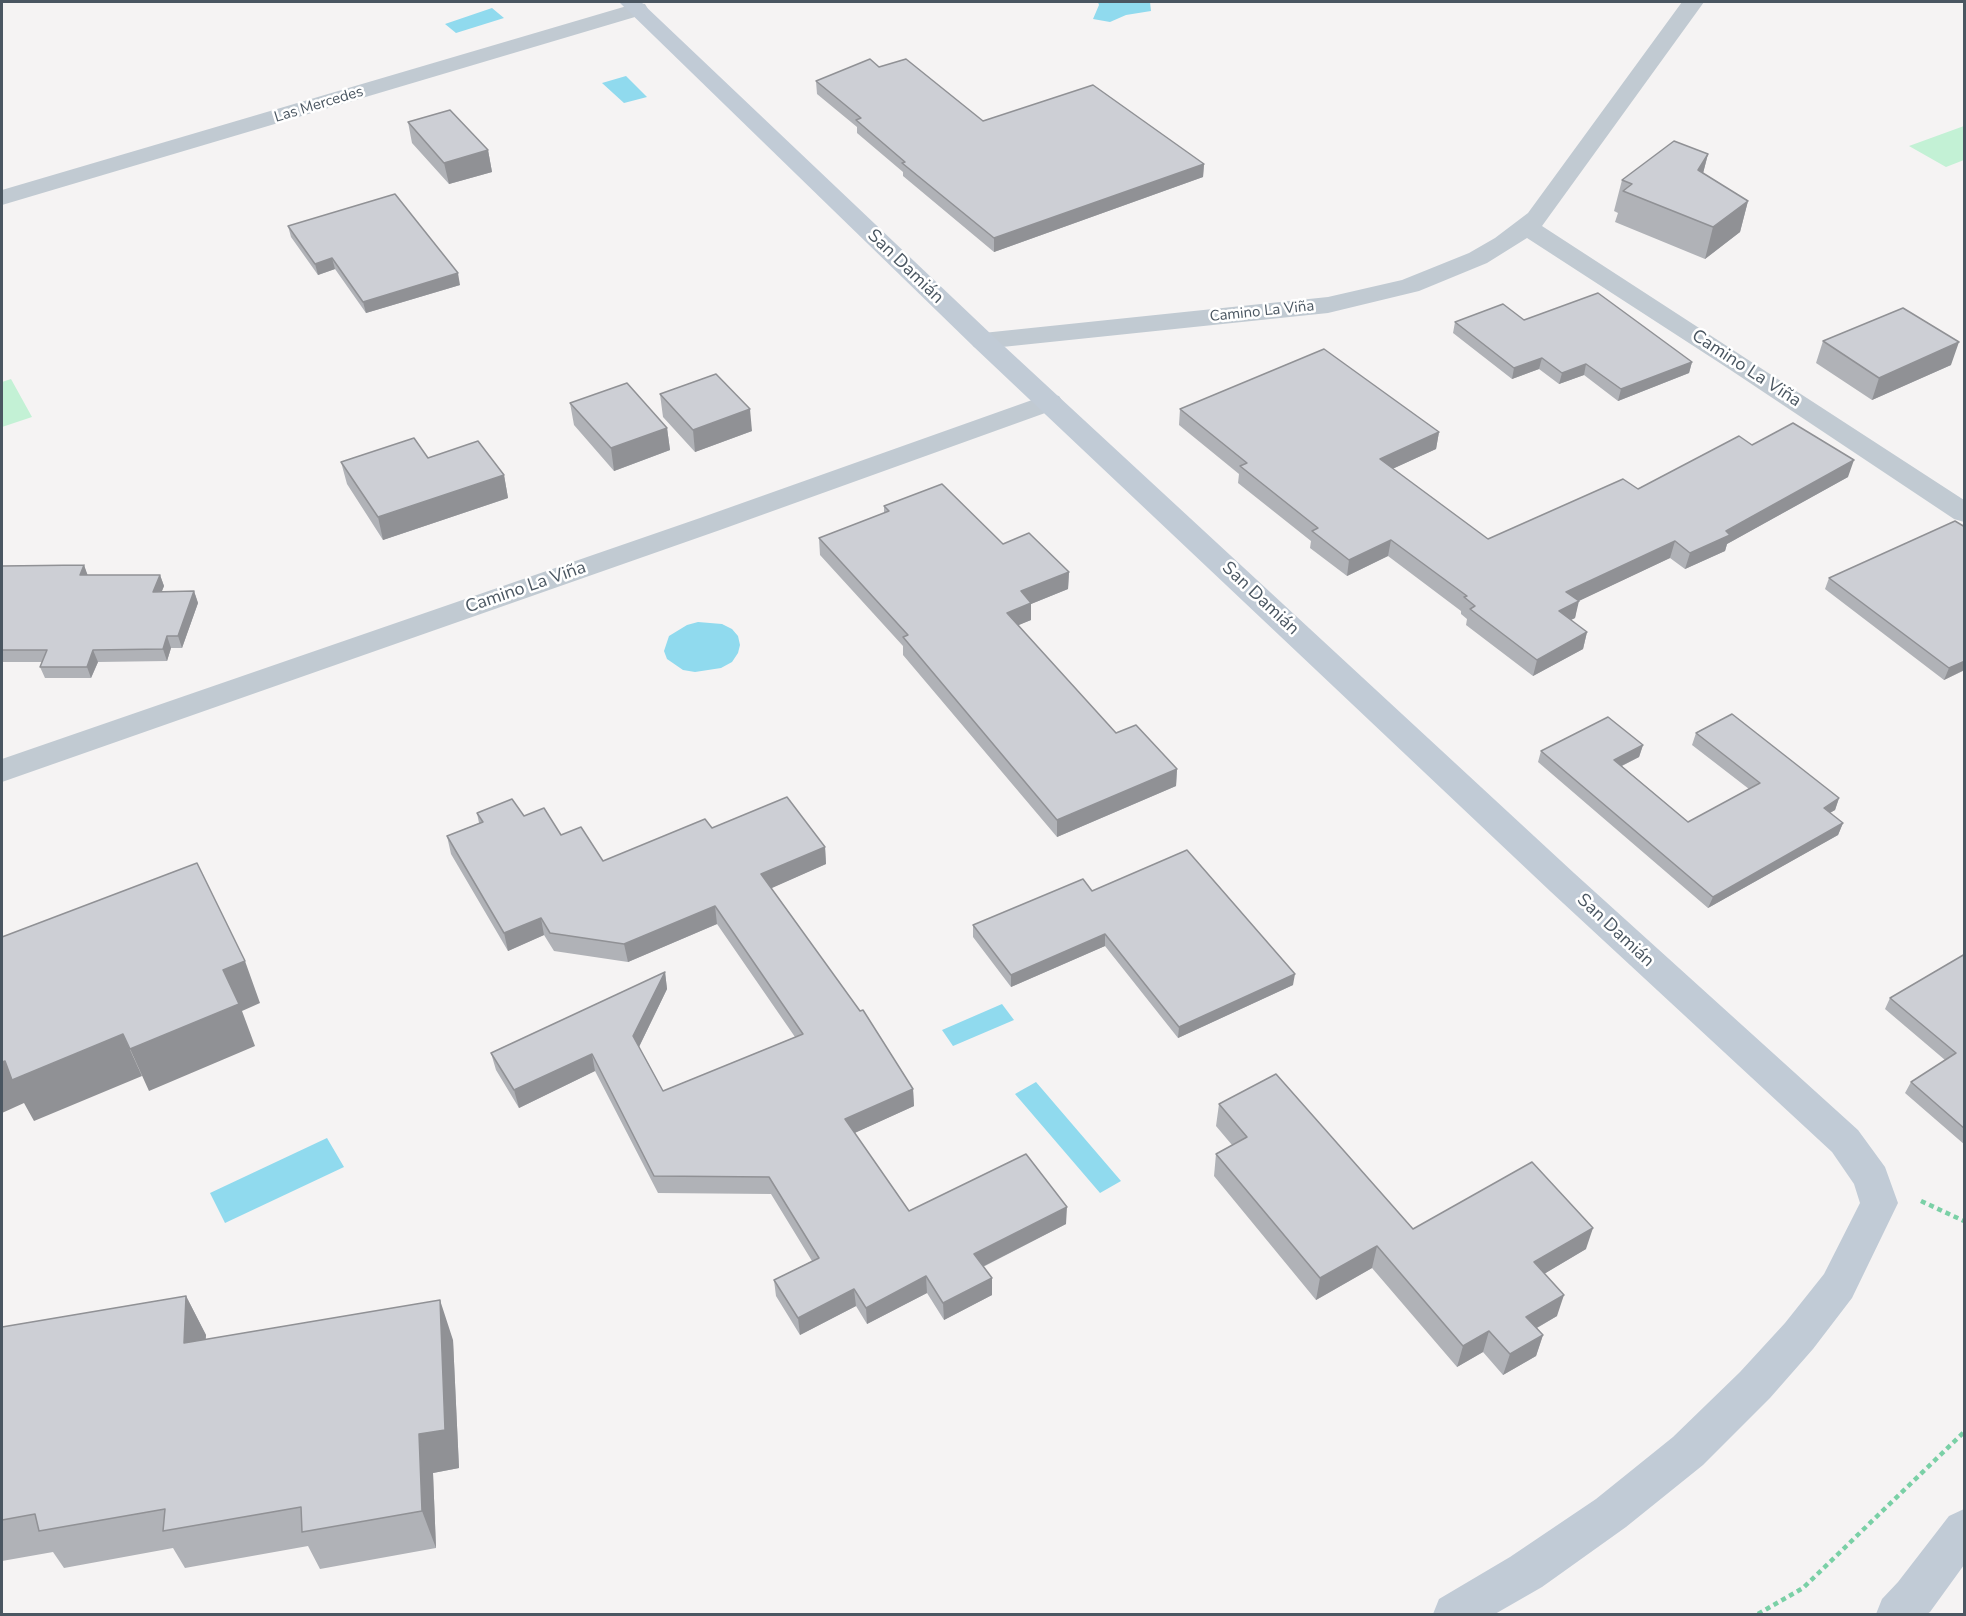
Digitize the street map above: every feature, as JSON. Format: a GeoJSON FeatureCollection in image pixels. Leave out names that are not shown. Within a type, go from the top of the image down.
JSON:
{"type":"FeatureCollection","features":[{"type":"Feature","properties":{"kind":"main road","name":"San Damián"},"geometry":{"type":"LineString","coordinates":[[633,5],[983,341],[1562,882],[1845,1141],[1871,1178],[1879,1203],[1838,1286],[1799,1336],[1762,1377],[1696,1442],[1611,1513],[1526,1572],[1455,1614]]}},
{"type":"Feature","properties":{"kind":"main road"},"geometry":{"type":"LineString","coordinates":[[1898,1614],[1914,1597],[1965,1530]]}},
{"type":"Feature","properties":{"kind":"street","name":"Camino La Viña"},"geometry":{"type":"LineString","coordinates":[[983,341],[1284,310],[1371,296],[1446,273],[1478,258],[1527,227],[1537,218],[1693,2]]}},
{"type":"Feature","properties":{"kind":"street","name":"Las Mercedes"},"geometry":{"type":"LineString","coordinates":[[2,198],[633,5]]}},
{"type":"Feature","properties":{"kind":"street","name":"Camino La Viña"},"geometry":{"type":"LineString","coordinates":[[1527,227],[1965,513]]}},
{"type":"Feature","properties":{"kind":"street","name":"Camino La Viña"},"geometry":{"type":"LineString","coordinates":[[2,771],[688,532],[1049,402]]}},
{"type":"Feature","properties":{"kind":"path"},"geometry":{"type":"LineString","coordinates":[[1758,1614],[1803,1588],[1965,1432]]}},
{"type":"Feature","properties":{"kind":"green space"},"geometry":{"type":"Polygon","coordinates":[[[1964,126],[1964,160],[1946,167],[1909,146],[1964,126]]]}},
{"type":"Feature","properties":{"kind":"green space"},"geometry":{"type":"Polygon","coordinates":[[[11,379],[32,417],[2,427],[2,382],[11,379]]]}},
{"type":"Feature","properties":{"kind":"water"},"geometry":{"type":"Polygon","coordinates":[[[1098,2],[1150,2],[1151,11],[1126,15],[1110,22],[1093,19],[1099,5],[1098,2]]]}},
{"type":"Feature","properties":{"kind":"water"},"geometry":{"type":"Polygon","coordinates":[[[492,8],[504,18],[456,33],[445,24],[492,8]]]}},
{"type":"Feature","properties":{"kind":"water"},"geometry":{"type":"Polygon","coordinates":[[[626,76],[647,97],[624,103],[602,83],[626,76]]]}},
{"type":"Feature","properties":{"kind":"water"},"geometry":{"type":"Polygon","coordinates":[[[698,622],[722,624],[732,629],[738,636],[740,645],[732,662],[721,668],[695,672],[683,670],[667,659],[664,651],[669,636],[687,625],[698,622]]]}},
{"type":"Feature","properties":{"kind":"water"},"geometry":{"type":"Polygon","coordinates":[[[1002,1004],[1014,1020],[953,1046],[942,1030],[1002,1004]]]}},
{"type":"Feature","properties":{"kind":"water"},"geometry":{"type":"Polygon","coordinates":[[[1036,1082],[1121,1181],[1100,1193],[1015,1094],[1036,1082]]]}},
{"type":"Feature","properties":{"kind":"water"},"geometry":{"type":"Polygon","coordinates":[[[327,1138],[344,1167],[225,1223],[210,1193],[327,1138]]]}},
{"type":"Feature","properties":{"kind":"building"},"geometry":{"type":"Polygon","coordinates":[[[870,59],[879,67],[906,59],[983,121],[1093,85],[1204,164],[994,238],[902,163],[905,162],[856,120],[861,118],[816,81],[870,59]]]}},
{"type":"Feature","properties":{"kind":"building"},"geometry":{"type":"Polygon","coordinates":[[[450,110],[488,150],[444,163],[408,122],[450,110]]]}},
{"type":"Feature","properties":{"kind":"building"},"geometry":{"type":"Polygon","coordinates":[[[1674,141],[1708,154],[1698,170],[1748,201],[1713,227],[1623,191],[1632,184],[1622,180],[1674,141]]]}},
{"type":"Feature","properties":{"kind":"building"},"geometry":{"type":"Polygon","coordinates":[[[395,194],[458,273],[363,302],[332,258],[315,264],[288,226],[395,194]]]}},
{"type":"Feature","properties":{"kind":"building"},"geometry":{"type":"Polygon","coordinates":[[[1598,293],[1692,362],[1621,389],[1586,364],[1562,373],[1542,358],[1514,368],[1455,322],[1503,304],[1524,320],[1598,293]]]}},
{"type":"Feature","properties":{"kind":"building"},"geometry":{"type":"Polygon","coordinates":[[[1903,308],[1959,342],[1879,378],[1823,341],[1903,308]]]}},
{"type":"Feature","properties":{"kind":"building"},"geometry":{"type":"Polygon","coordinates":[[[1324,349],[1439,432],[1380,459],[1488,539],[1623,479],[1638,489],[1739,436],[1752,445],[1793,423],[1854,460],[1726,531],[1730,535],[1690,553],[1675,541],[1566,592],[1579,601],[1559,611],[1587,632],[1537,660],[1470,609],[1475,606],[1464,597],[1467,596],[1391,540],[1349,560],[1312,531],[1318,528],[1240,466],[1247,463],[1180,409],[1324,349]]]}},
{"type":"Feature","properties":{"kind":"building"},"geometry":{"type":"Polygon","coordinates":[[[716,374],[750,409],[693,430],[660,394],[716,374]]]}},
{"type":"Feature","properties":{"kind":"building"},"geometry":{"type":"Polygon","coordinates":[[[627,383],[667,428],[611,448],[570,403],[627,383]]]}},
{"type":"Feature","properties":{"kind":"building"},"geometry":{"type":"Polygon","coordinates":[[[414,438],[428,458],[478,441],[504,475],[378,517],[341,462],[414,438]]]}},
{"type":"Feature","properties":{"kind":"building"},"geometry":{"type":"Polygon","coordinates":[[[942,484],[1003,544],[1029,533],[1069,572],[1021,591],[1031,603],[1007,613],[1116,733],[1136,725],[1177,769],[1057,820],[903,637],[908,635],[819,538],[889,511],[884,506],[942,484]]]}},
{"type":"Feature","properties":{"kind":"building"},"geometry":{"type":"Polygon","coordinates":[[[1955,521],[1965,527],[1965,661],[1949,668],[1829,578],[1955,521]]]}},
{"type":"Feature","properties":{"kind":"building"},"geometry":{"type":"Polygon","coordinates":[[[84,565],[80,575],[160,575],[153,592],[194,591],[178,636],[167,636],[163,649],[93,650],[87,667],[40,667],[47,650],[2,650],[2,566],[84,565]]]}},
{"type":"Feature","properties":{"kind":"building"},"geometry":{"type":"Polygon","coordinates":[[[1732,714],[1839,798],[1824,808],[1843,823],[1713,897],[1541,751],[1608,717],[1643,745],[1614,760],[1688,822],[1760,783],[1696,733],[1732,714]]]}},
{"type":"Feature","properties":{"kind":"building"},"geometry":{"type":"Polygon","coordinates":[[[787,797],[825,847],[761,874],[860,1011],[863,1010],[913,1089],[845,1119],[909,1211],[1026,1154],[1067,1207],[974,1254],[992,1278],[943,1303],[926,1276],[866,1308],[854,1289],[798,1318],[774,1280],[819,1258],[769,1177],[654,1176],[592,1054],[514,1090],[491,1053],[665,972],[633,1036],[663,1091],[803,1034],[715,906],[624,944],[550,933],[541,918],[504,933],[447,836],[483,822],[477,813],[512,799],[524,816],[544,808],[561,835],[581,827],[603,861],[705,819],[712,828],[787,797]]]}},
{"type":"Feature","properties":{"kind":"building"},"geometry":{"type":"Polygon","coordinates":[[[1187,850],[1295,974],[1179,1027],[1105,934],[1011,975],[973,925],[1083,879],[1092,891],[1187,850]]]}},
{"type":"Feature","properties":{"kind":"building"},"geometry":{"type":"Polygon","coordinates":[[[197,863],[245,961],[223,970],[239,1004],[130,1049],[123,1034],[12,1080],[5,1061],[2,1062],[2,937],[197,863]]]}},
{"type":"Feature","properties":{"kind":"building"},"geometry":{"type":"Polygon","coordinates":[[[1965,954],[1965,1129],[1911,1082],[1956,1053],[1890,998],[1965,954]]]}},
{"type":"Feature","properties":{"kind":"building"},"geometry":{"type":"Polygon","coordinates":[[[1276,1074],[1413,1229],[1532,1162],[1593,1228],[1534,1262],[1564,1295],[1526,1317],[1543,1335],[1510,1354],[1489,1331],[1463,1346],[1377,1246],[1320,1278],[1216,1154],[1247,1137],[1219,1104],[1276,1074]]]}},
{"type":"Feature","properties":{"kind":"building"},"geometry":{"type":"Polygon","coordinates":[[[186,1296],[184,1343],[440,1300],[445,1430],[419,1434],[422,1511],[302,1532],[301,1507],[163,1531],[165,1509],[39,1531],[35,1514],[2,1520],[2,1327],[186,1296]]]}}]}
